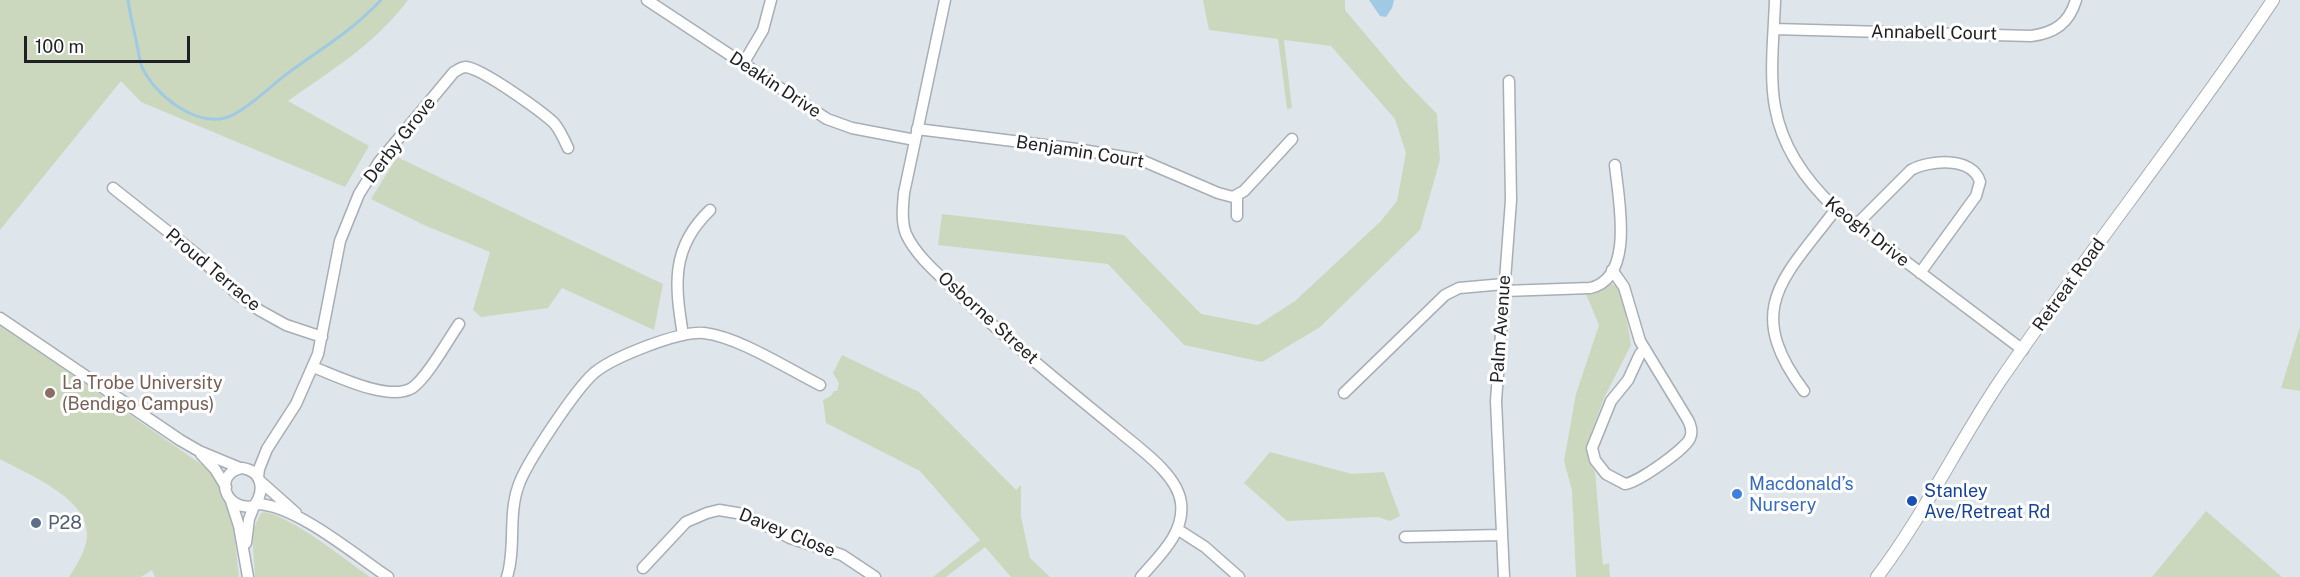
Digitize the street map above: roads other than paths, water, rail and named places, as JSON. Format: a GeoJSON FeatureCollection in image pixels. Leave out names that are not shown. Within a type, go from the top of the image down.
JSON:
{"type":"FeatureCollection","features":[{"type":"Feature","properties":{"kind":"street","name":"Deakin Drive"},"geometry":{"type":"LineString","coordinates":[[647,0],[827,119],[852,128],[916,134]]}},
{"type":"Feature","properties":{"kind":"street"},"geometry":{"type":"LineString","coordinates":[[743,64],[763,30],[771,0]]}},
{"type":"Feature","properties":{"kind":"street","name":"Osborne Street"},"geometry":{"type":"LineString","coordinates":[[945,0],[916,134],[903,208],[906,233],[934,271],[976,310],[1166,473],[1180,496],[1181,511],[1178,529]]}},
{"type":"Feature","properties":{"kind":"street","name":"Keogh Drive"},"geometry":{"type":"LineString","coordinates":[[1774,0],[1774,107],[1779,125],[1798,165],[1818,191],[1836,209],[2023,350]]}},
{"type":"Feature","properties":{"kind":"street","name":"Annabell Court"},"geometry":{"type":"LineString","coordinates":[[1774,29],[2031,36],[2045,34],[2063,25],[2074,8],[2076,0]]}},
{"type":"Feature","properties":{"kind":"street","name":"Retreat Road"},"geometry":{"type":"LineString","coordinates":[[1877,577],[1920,517],[1984,405],[2178,137],[2273,0]]}},
{"type":"Feature","properties":{"kind":"street","name":"Derby Grove"},"geometry":{"type":"LineString","coordinates":[[259,479],[259,469],[267,449],[296,404],[313,367],[322,337],[340,241],[359,194],[379,162],[454,72],[461,67],[467,67],[488,76],[546,116],[561,133],[568,148]]}},
{"type":"Feature","properties":{"kind":"street","name":"Palm Avenue"},"geometry":{"type":"LineString","coordinates":[[1504,577],[1496,401],[1511,200],[1509,81]]}},
{"type":"Feature","properties":{"kind":"street","name":"Benjamin Court"},"geometry":{"type":"LineString","coordinates":[[916,134],[1077,149],[1141,160],[1218,193],[1237,196]]}},
{"type":"Feature","properties":{"kind":"street"},"geometry":{"type":"LineString","coordinates":[[1237,216],[1237,196],[1292,139]]}},
{"type":"Feature","properties":{"kind":"street"},"geometry":{"type":"LineString","coordinates":[[1856,225],[1903,177],[1920,165],[1960,164],[1974,170],[1980,182],[1976,196],[1920,273]]}},
{"type":"Feature","properties":{"kind":"street"},"geometry":{"type":"LineString","coordinates":[[1344,393],[1445,295],[1459,288],[1590,288],[1603,282],[1618,258],[1621,239],[1615,165]]}},
{"type":"Feature","properties":{"kind":"street","name":"Proud Terrace"},"geometry":{"type":"LineString","coordinates":[[113,188],[195,253],[237,294],[259,310],[286,325],[322,337]]}},
{"type":"Feature","properties":{"kind":"street"},"geometry":{"type":"LineString","coordinates":[[1804,391],[1786,363],[1779,347],[1774,327],[1774,300],[1782,281],[1836,209]]}},
{"type":"Feature","properties":{"kind":"street"},"geometry":{"type":"LineString","coordinates":[[683,335],[676,279],[677,268],[695,227],[710,210]]}},
{"type":"Feature","properties":{"kind":"street"},"geometry":{"type":"LineString","coordinates":[[1612,270],[1624,287],[1637,334],[1688,420],[1691,433],[1686,444],[1638,481],[1625,484],[1606,474],[1594,460],[1592,448],[1611,401],[1628,380],[1640,354],[1645,349]]}},
{"type":"Feature","properties":{"kind":"street"},"geometry":{"type":"LineString","coordinates":[[0,318],[199,451],[254,471],[259,479],[303,519],[388,577]]}},
{"type":"Feature","properties":{"kind":"street"},"geometry":{"type":"LineString","coordinates":[[313,367],[376,390],[400,393],[417,384],[459,324]]}},
{"type":"Feature","properties":{"kind":"street"},"geometry":{"type":"LineString","coordinates":[[507,577],[512,515],[518,485],[531,461],[578,391],[594,373],[605,365],[683,335],[705,334],[735,342],[820,385]]}},
{"type":"Feature","properties":{"kind":"street","name":"Derby Grove"},"geometry":{"type":"LineString","coordinates":[[241,468],[267,449]]}},
{"type":"Feature","properties":{"kind":"street"},"geometry":{"type":"LineString","coordinates":[[199,451],[215,469],[231,501],[239,526],[248,577]]}},
{"type":"Feature","properties":{"kind":"street"},"geometry":{"type":"LineString","coordinates":[[225,487],[225,481],[232,471],[241,468]]}},
{"type":"Feature","properties":{"kind":"street"},"geometry":{"type":"LineString","coordinates":[[244,552],[249,519],[261,494],[259,479]]}},
{"type":"Feature","properties":{"kind":"street"},"geometry":{"type":"LineString","coordinates":[[231,501],[242,507],[269,505],[303,519]]}},
{"type":"Feature","properties":{"kind":"street","name":"Davey Close"},"geometry":{"type":"LineString","coordinates":[[643,568],[686,522],[719,510],[743,514],[790,538],[842,555],[875,577]]}},
{"type":"Feature","properties":{"kind":"street"},"geometry":{"type":"LineString","coordinates":[[1141,577],[1168,545],[1178,529],[1204,547],[1239,577]]}},
{"type":"Feature","properties":{"kind":"street"},"geometry":{"type":"LineString","coordinates":[[1405,537],[1502,535]]}},
{"type":"Feature","properties":{"kind":"water"},"geometry":{"type":"Polygon","coordinates":[[[1369,0],[1394,0],[1386,17],[1380,16],[1369,0]]]}},
{"type":"Feature","properties":{"kind":"waterway"},"geometry":{"type":"LineString","coordinates":[[128,0],[140,62],[148,77],[176,106],[201,117],[213,119],[225,118],[248,105],[347,31],[381,0]]}},
{"type":"Feature","properties":{"kind":"place","name":"La Trobe University (Bendigo Campus)"},"geometry":{"type":"Point","coordinates":[50,393]}},
{"type":"Feature","properties":{"kind":"place","name":"Macdonald’s Nursery"},"geometry":{"type":"Point","coordinates":[1737,494]}},
{"type":"Feature","properties":{"kind":"place","name":"Stanley Ave/Retreat Rd"},"geometry":{"type":"Point","coordinates":[1912,501]}},
{"type":"Feature","properties":{"kind":"place","name":"P28"},"geometry":{"type":"Point","coordinates":[36,523]}}]}
